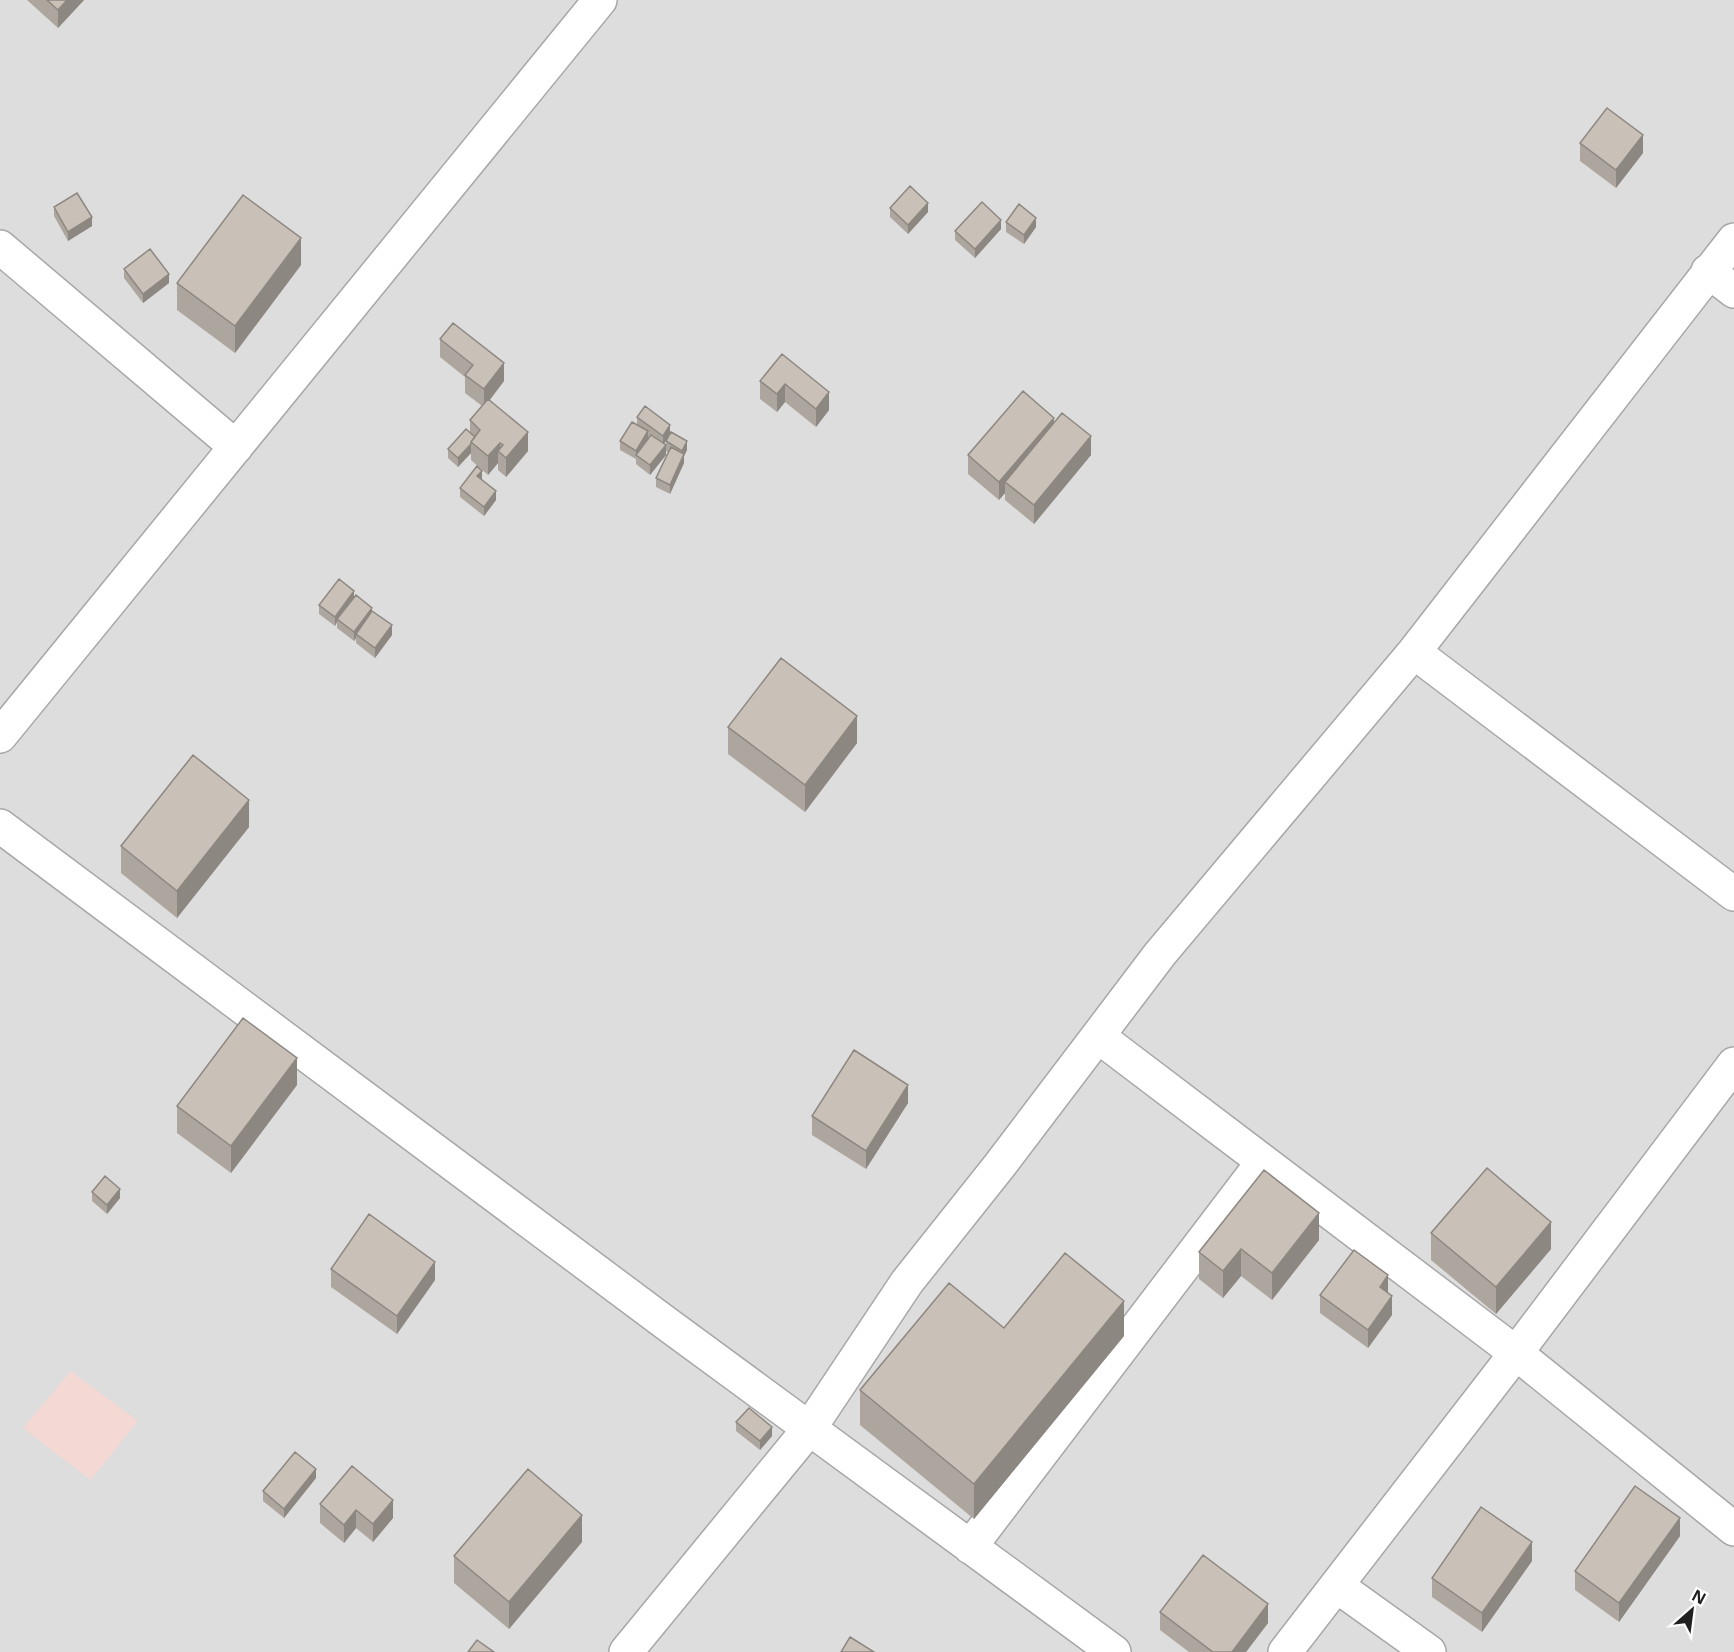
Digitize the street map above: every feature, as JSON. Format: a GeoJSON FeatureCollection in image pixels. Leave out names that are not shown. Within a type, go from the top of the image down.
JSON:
{"type":"FeatureCollection","features":[{"type":"Feature","properties":{"kind":"street"},"geometry":{"type":"LineString","coordinates":[[0,736],[600,0]]}},
{"type":"Feature","properties":{"kind":"street"},"geometry":{"type":"LineString","coordinates":[[626,1652],[809,1429],[907,1282],[1099,1037],[1160,954],[1413,652],[1734,240]]}},
{"type":"Feature","properties":{"kind":"street"},"geometry":{"type":"LineString","coordinates":[[0,248],[236,447]]}},
{"type":"Feature","properties":{"kind":"street"},"geometry":{"type":"LineString","coordinates":[[1708,271],[1734,291]]}},
{"type":"Feature","properties":{"kind":"street"},"geometry":{"type":"LineString","coordinates":[[1413,652],[1734,894]]}},
{"type":"Feature","properties":{"kind":"street"},"geometry":{"type":"LineString","coordinates":[[0,826],[809,1429],[1114,1652]]}},
{"type":"Feature","properties":{"kind":"street"},"geometry":{"type":"LineString","coordinates":[[1099,1037],[1516,1353],[1734,1529]]}},
{"type":"Feature","properties":{"kind":"street"},"geometry":{"type":"LineString","coordinates":[[1285,1652],[1516,1353],[1734,1064]]}},
{"type":"Feature","properties":{"kind":"street"},"geometry":{"type":"LineString","coordinates":[[970,1547],[1263,1162]]}},
{"type":"Feature","properties":{"kind":"street"},"geometry":{"type":"LineString","coordinates":[[1337,1586],[1429,1652]]}},
{"type":"Feature","properties":{"kind":"shaded area"},"geometry":{"type":"Polygon","coordinates":[[[0,0],[1734,0],[1734,1652],[0,1652],[0,0]]]}},
{"type":"Feature","properties":{"kind":"shaded area"},"geometry":{"type":"Polygon","coordinates":[[[71,1371],[138,1421],[91,1480],[23,1428],[71,1371]]]}},
{"type":"Feature","properties":{"kind":"building"},"geometry":{"type":"Polygon","coordinates":[[[47,0],[67,0],[58,10],[47,0]]]}},
{"type":"Feature","properties":{"kind":"building"},"geometry":{"type":"Polygon","coordinates":[[[1607,108],[1643,135],[1616,170],[1580,143],[1607,108]]]}},
{"type":"Feature","properties":{"kind":"building"},"geometry":{"type":"Polygon","coordinates":[[[910,186],[928,203],[908,225],[890,208],[910,186]]]}},
{"type":"Feature","properties":{"kind":"building"},"geometry":{"type":"Polygon","coordinates":[[[77,193],[92,217],[68,232],[54,207],[77,193]]]}},
{"type":"Feature","properties":{"kind":"building"},"geometry":{"type":"Polygon","coordinates":[[[243,195],[301,238],[235,326],[177,283],[243,195]]]}},
{"type":"Feature","properties":{"kind":"building"},"geometry":{"type":"Polygon","coordinates":[[[982,202],[1001,220],[975,249],[955,231],[982,202]]]}},
{"type":"Feature","properties":{"kind":"building"},"geometry":{"type":"Polygon","coordinates":[[[1019,204],[1036,218],[1024,235],[1006,222],[1019,204]]]}},
{"type":"Feature","properties":{"kind":"building"},"geometry":{"type":"Polygon","coordinates":[[[150,249],[169,274],[143,294],[124,269],[150,249]]]}},
{"type":"Feature","properties":{"kind":"building"},"geometry":{"type":"Polygon","coordinates":[[[453,323],[504,363],[484,389],[465,375],[473,365],[440,339],[453,323]]]}},
{"type":"Feature","properties":{"kind":"building"},"geometry":{"type":"Polygon","coordinates":[[[782,354],[829,392],[816,409],[785,384],[777,394],[760,381],[782,354]]]}},
{"type":"Feature","properties":{"kind":"building"},"geometry":{"type":"Polygon","coordinates":[[[1023,391],[1054,418],[999,482],[968,455],[1023,391]]]}},
{"type":"Feature","properties":{"kind":"building"},"geometry":{"type":"Polygon","coordinates":[[[488,399],[528,432],[506,458],[498,451],[503,445],[500,443],[488,456],[471,442],[480,430],[470,420],[488,399]]]}},
{"type":"Feature","properties":{"kind":"building"},"geometry":{"type":"Polygon","coordinates":[[[645,406],[670,425],[663,436],[637,417],[645,406]]]}},
{"type":"Feature","properties":{"kind":"building"},"geometry":{"type":"Polygon","coordinates":[[[1062,413],[1091,436],[1034,505],[1005,482],[1062,413]]]}},
{"type":"Feature","properties":{"kind":"building"},"geometry":{"type":"Polygon","coordinates":[[[632,422],[648,431],[636,451],[620,441],[632,422]]]}},
{"type":"Feature","properties":{"kind":"building"},"geometry":{"type":"Polygon","coordinates":[[[466,429],[475,437],[458,458],[448,449],[466,429]]]}},
{"type":"Feature","properties":{"kind":"building"},"geometry":{"type":"Polygon","coordinates":[[[671,432],[687,441],[682,451],[666,441],[671,432]]]}},
{"type":"Feature","properties":{"kind":"building"},"geometry":{"type":"Polygon","coordinates":[[[651,435],[666,445],[650,465],[636,455],[651,435]]]}},
{"type":"Feature","properties":{"kind":"building"},"geometry":{"type":"Polygon","coordinates":[[[671,447],[684,454],[670,485],[656,478],[671,447]]]}},
{"type":"Feature","properties":{"kind":"building"},"geometry":{"type":"Polygon","coordinates":[[[477,466],[482,471],[477,476],[496,491],[484,507],[460,488],[477,466]]]}},
{"type":"Feature","properties":{"kind":"building"},"geometry":{"type":"Polygon","coordinates":[[[339,579],[354,591],[335,617],[319,605],[339,579]]]}},
{"type":"Feature","properties":{"kind":"building"},"geometry":{"type":"Polygon","coordinates":[[[356,595],[372,608],[354,632],[337,619],[356,595]]]}},
{"type":"Feature","properties":{"kind":"building"},"geometry":{"type":"Polygon","coordinates":[[[372,611],[392,625],[375,648],[356,634],[372,611]]]}},
{"type":"Feature","properties":{"kind":"building"},"geometry":{"type":"Polygon","coordinates":[[[781,658],[857,716],[805,785],[728,727],[781,658]]]}},
{"type":"Feature","properties":{"kind":"building"},"geometry":{"type":"Polygon","coordinates":[[[193,755],[249,800],[177,891],[121,846],[193,755]]]}},
{"type":"Feature","properties":{"kind":"building"},"geometry":{"type":"Polygon","coordinates":[[[243,1018],[297,1058],[231,1146],[177,1106],[243,1018]]]}},
{"type":"Feature","properties":{"kind":"building"},"geometry":{"type":"Polygon","coordinates":[[[854,1050],[908,1085],[866,1151],[812,1116],[854,1050]]]}},
{"type":"Feature","properties":{"kind":"building"},"geometry":{"type":"Polygon","coordinates":[[[1487,1168],[1551,1222],[1496,1287],[1431,1233],[1487,1168]]]}},
{"type":"Feature","properties":{"kind":"building"},"geometry":{"type":"Polygon","coordinates":[[[1264,1170],[1319,1213],[1272,1273],[1241,1249],[1223,1271],[1199,1252],[1264,1170]]]}},
{"type":"Feature","properties":{"kind":"building"},"geometry":{"type":"Polygon","coordinates":[[[105,1176],[120,1189],[107,1205],[92,1192],[105,1176]]]}},
{"type":"Feature","properties":{"kind":"building"},"geometry":{"type":"Polygon","coordinates":[[[369,1214],[435,1262],[397,1316],[331,1269],[369,1214]]]}},
{"type":"Feature","properties":{"kind":"building"},"geometry":{"type":"Polygon","coordinates":[[[1354,1250],[1388,1275],[1380,1287],[1392,1296],[1368,1330],[1320,1295],[1354,1250]]]}},
{"type":"Feature","properties":{"kind":"building"},"geometry":{"type":"Polygon","coordinates":[[[1065,1253],[1124,1301],[974,1484],[860,1390],[949,1283],[1004,1328],[1065,1253]]]}},
{"type":"Feature","properties":{"kind":"building"},"geometry":{"type":"Polygon","coordinates":[[[749,1408],[772,1427],[760,1441],[736,1422],[749,1408]]]}},
{"type":"Feature","properties":{"kind":"building"},"geometry":{"type":"Polygon","coordinates":[[[295,1452],[316,1469],[284,1509],[263,1491],[295,1452]]]}},
{"type":"Feature","properties":{"kind":"building"},"geometry":{"type":"Polygon","coordinates":[[[352,1466],[393,1500],[373,1524],[356,1510],[344,1525],[320,1504],[352,1466]]]}},
{"type":"Feature","properties":{"kind":"building"},"geometry":{"type":"Polygon","coordinates":[[[528,1469],[582,1515],[509,1602],[454,1556],[528,1469]]]}},
{"type":"Feature","properties":{"kind":"building"},"geometry":{"type":"Polygon","coordinates":[[[1635,1486],[1680,1518],[1619,1603],[1575,1571],[1635,1486]]]}},
{"type":"Feature","properties":{"kind":"building"},"geometry":{"type":"Polygon","coordinates":[[[1481,1507],[1532,1542],[1482,1613],[1432,1578],[1481,1507]]]}},
{"type":"Feature","properties":{"kind":"building"},"geometry":{"type":"Polygon","coordinates":[[[1203,1555],[1268,1604],[1232,1652],[1213,1652],[1160,1612],[1203,1555]]]}},
{"type":"Feature","properties":{"kind":"building"},"geometry":{"type":"Polygon","coordinates":[[[850,1637],[874,1652],[841,1652],[850,1637]]]}},
{"type":"Feature","properties":{"kind":"building"},"geometry":{"type":"Polygon","coordinates":[[[477,1640],[494,1652],[468,1652],[477,1640]]]}}]}
